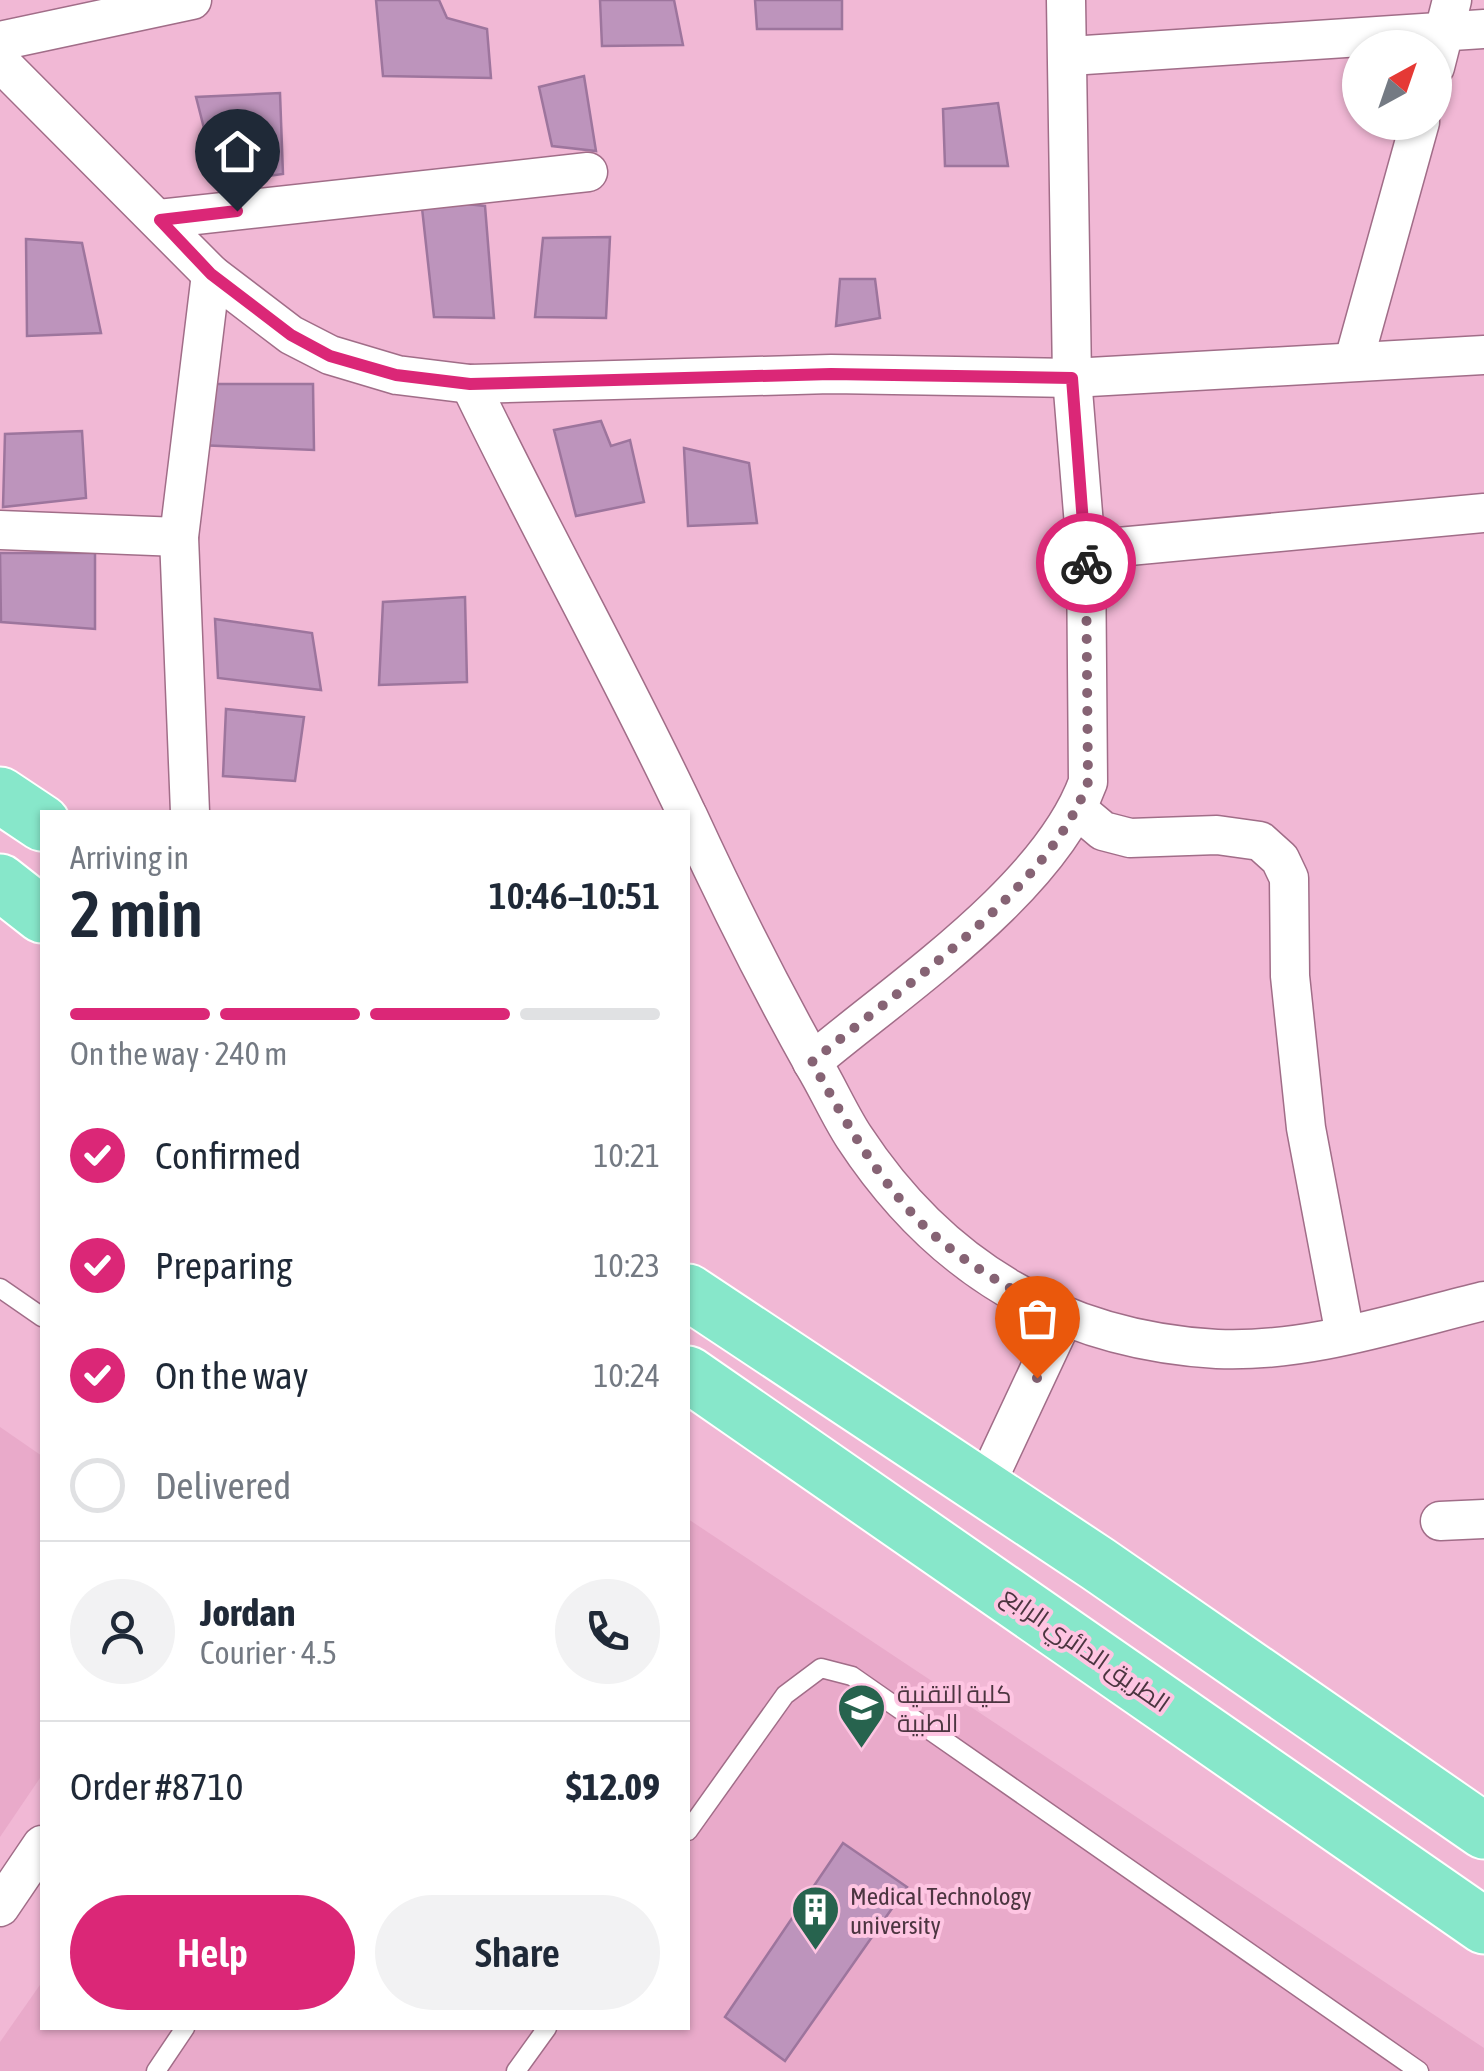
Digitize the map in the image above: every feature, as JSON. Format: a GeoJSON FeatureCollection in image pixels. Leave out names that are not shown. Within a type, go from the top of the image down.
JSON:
{"type":"FeatureCollection","features":[{"type":"Feature","properties":{"kind":"main road"},"geometry":{"type":"LineString","coordinates":[[0,795],[40,823]]}},
{"type":"Feature","properties":{"kind":"main road"},"geometry":{"type":"LineString","coordinates":[[0,882],[40,914]]}},
{"type":"Feature","properties":{"kind":"main road"},"geometry":{"type":"LineString","coordinates":[[690,1293],[1484,1831]]}},
{"type":"Feature","properties":{"kind":"main road","name":"الطريق الدائري الرابع"},"geometry":{"type":"LineString","coordinates":[[690,1375],[1484,1926]]}},
{"type":"Feature","properties":{"kind":"street"},"geometry":{"type":"LineString","coordinates":[[0,41],[192,0]]}},
{"type":"Feature","properties":{"kind":"street"},"geometry":{"type":"LineString","coordinates":[[812,1062],[1023,886],[1078,810],[1088,782],[1086,550],[1072,378],[1070,56],[1066,0]]}},
{"type":"Feature","properties":{"kind":"street"},"geometry":{"type":"LineString","coordinates":[[1452,31],[1484,29]]}},
{"type":"Feature","properties":{"kind":"street"},"geometry":{"type":"LineString","coordinates":[[1070,56],[1342,39]]}},
{"type":"Feature","properties":{"kind":"street"},"geometry":{"type":"LineString","coordinates":[[0,62],[211,274],[291,335],[330,356],[396,375],[470,384],[831,374],[1072,378],[1484,355]]}},
{"type":"Feature","properties":{"kind":"street"},"geometry":{"type":"LineString","coordinates":[[1354,360],[1415,140]]}},
{"type":"Feature","properties":{"kind":"street"},"geometry":{"type":"LineString","coordinates":[[160,220],[588,172]]}},
{"type":"Feature","properties":{"kind":"street"},"geometry":{"type":"LineString","coordinates":[[190,810],[179,537],[211,274]]}},
{"type":"Feature","properties":{"kind":"street"},"geometry":{"type":"LineString","coordinates":[[470,384],[545,540],[646,727],[682,810]]}},
{"type":"Feature","properties":{"kind":"street"},"geometry":{"type":"LineString","coordinates":[[1086,550],[1484,513]]}},
{"type":"Feature","properties":{"kind":"street"},"geometry":{"type":"LineString","coordinates":[[0,530],[179,537]]}},
{"type":"Feature","properties":{"kind":"street"},"geometry":{"type":"LineString","coordinates":[[1078,810],[1102,831],[1130,838],[1218,835],[1260,841],[1280,859],[1289,878],[1290,976],[1306,1128],[1345,1335]]}},
{"type":"Feature","properties":{"kind":"street"},"geometry":{"type":"LineString","coordinates":[[690,828],[781,1011],[853,1136],[922,1224],[972,1264],[1063,1319],[1126,1336],[1219,1349],[1298,1344],[1484,1300]]}},
{"type":"Feature","properties":{"kind":"street"},"geometry":{"type":"LineString","coordinates":[[984,1490],[1063,1319]]}},
{"type":"Feature","properties":{"kind":"street"},"geometry":{"type":"LineString","coordinates":[[1440,1521],[1484,1519]]}},
{"type":"Feature","properties":{"kind":"street"},"geometry":{"type":"LineString","coordinates":[[0,1907],[40,1848]]}},
{"type":"Feature","properties":{"kind":"lane"},"geometry":{"type":"LineString","coordinates":[[0,1288],[40,1317]]}},
{"type":"Feature","properties":{"kind":"lane"},"geometry":{"type":"LineString","coordinates":[[690,1828],[785,1695],[821,1668],[852,1676],[1419,2071]]}},
{"type":"Feature","properties":{"kind":"lane"},"geometry":{"type":"LineString","coordinates":[[156,2071],[184,2030]]}},
{"type":"Feature","properties":{"kind":"lane"},"geometry":{"type":"LineString","coordinates":[[516,2071],[547,2030]]}},
{"type":"Feature","properties":{"kind":"shaded area"},"geometry":{"type":"Polygon","coordinates":[[[0,1427],[40,1455],[40,1778],[0,1837],[0,1427]]]}},
{"type":"Feature","properties":{"kind":"shaded area","name":"كلية التقنية الطبية"},"geometry":{"type":"Polygon","coordinates":[[[690,1520],[1484,2048],[1484,2071],[0,2071],[0,2042],[40,1985],[40,2030],[690,2030],[690,1520]]]}},
{"type":"Feature","properties":{"kind":"building"},"geometry":{"type":"Polygon","coordinates":[[[376,0],[439,0],[447,18],[487,29],[491,78],[383,76],[376,0]]]}},
{"type":"Feature","properties":{"kind":"building"},"geometry":{"type":"Polygon","coordinates":[[[600,0],[674,0],[683,45],[602,46],[600,0]]]}},
{"type":"Feature","properties":{"kind":"building"},"geometry":{"type":"Polygon","coordinates":[[[755,0],[842,0],[842,29],[757,29],[755,0]]]}},
{"type":"Feature","properties":{"kind":"building"},"geometry":{"type":"Polygon","coordinates":[[[584,76],[596,151],[552,146],[539,87],[584,76]]]}},
{"type":"Feature","properties":{"kind":"building"},"geometry":{"type":"Polygon","coordinates":[[[280,93],[283,174],[218,183],[196,97],[280,93]]]}},
{"type":"Feature","properties":{"kind":"building"},"geometry":{"type":"Polygon","coordinates":[[[998,103],[1008,166],[945,166],[943,109],[998,103]]]}},
{"type":"Feature","properties":{"kind":"building"},"geometry":{"type":"Polygon","coordinates":[[[421,199],[485,206],[494,318],[434,317],[421,199]]]}},
{"type":"Feature","properties":{"kind":"building"},"geometry":{"type":"Polygon","coordinates":[[[610,237],[606,318],[535,317],[543,238],[610,237]]]}},
{"type":"Feature","properties":{"kind":"building"},"geometry":{"type":"Polygon","coordinates":[[[26,239],[82,243],[101,333],[27,336],[26,239]]]}},
{"type":"Feature","properties":{"kind":"building"},"geometry":{"type":"Polygon","coordinates":[[[840,279],[875,279],[880,318],[836,326],[840,279]]]}},
{"type":"Feature","properties":{"kind":"building"},"geometry":{"type":"Polygon","coordinates":[[[209,384],[313,384],[314,450],[198,445],[209,384]]]}},
{"type":"Feature","properties":{"kind":"building"},"geometry":{"type":"Polygon","coordinates":[[[601,421],[611,446],[630,440],[644,502],[576,516],[554,430],[601,421]]]}},
{"type":"Feature","properties":{"kind":"building"},"geometry":{"type":"Polygon","coordinates":[[[82,431],[86,498],[3,507],[5,434],[82,431]]]}},
{"type":"Feature","properties":{"kind":"building"},"geometry":{"type":"Polygon","coordinates":[[[684,448],[749,463],[757,523],[688,526],[684,448]]]}},
{"type":"Feature","properties":{"kind":"building"},"geometry":{"type":"Polygon","coordinates":[[[0,553],[95,553],[95,629],[1,622],[0,553]]]}},
{"type":"Feature","properties":{"kind":"building"},"geometry":{"type":"Polygon","coordinates":[[[465,597],[467,682],[379,685],[383,602],[465,597]]]}},
{"type":"Feature","properties":{"kind":"building"},"geometry":{"type":"Polygon","coordinates":[[[215,619],[312,633],[321,690],[218,678],[215,619]]]}},
{"type":"Feature","properties":{"kind":"building"},"geometry":{"type":"Polygon","coordinates":[[[226,709],[304,717],[295,781],[223,776],[226,709]]]}},
{"type":"Feature","properties":{"kind":"building","name":"Medical Technology university"},"geometry":{"type":"Polygon","coordinates":[[[843,1843],[907,1887],[785,2061],[725,2017],[843,1843]]]}},
{"type":"Feature","properties":{"kind":"way so far"},"geometry":{"type":"LineString","coordinates":[[1037,1378],[1063,1319],[972,1264],[922,1224],[853,1136],[812,1062],[1023,886],[1078,810],[1088,782],[1086,563]]}},
{"type":"Feature","properties":{"kind":"place","name":"كلية التقنية الطبية"},"geometry":{"type":"Point","coordinates":[862,1750]}},
{"type":"Feature","properties":{"kind":"place","name":"Medical Technology university"},"geometry":{"type":"Point","coordinates":[815,1952]}},
{"type":"Feature","properties":{"kind":"route"},"geometry":{"type":"LineString","coordinates":[[237,211],[160,220],[211,274],[291,335],[330,356],[396,375],[470,384],[667,382],[831,374],[1072,378],[1086,563]]}}]}
